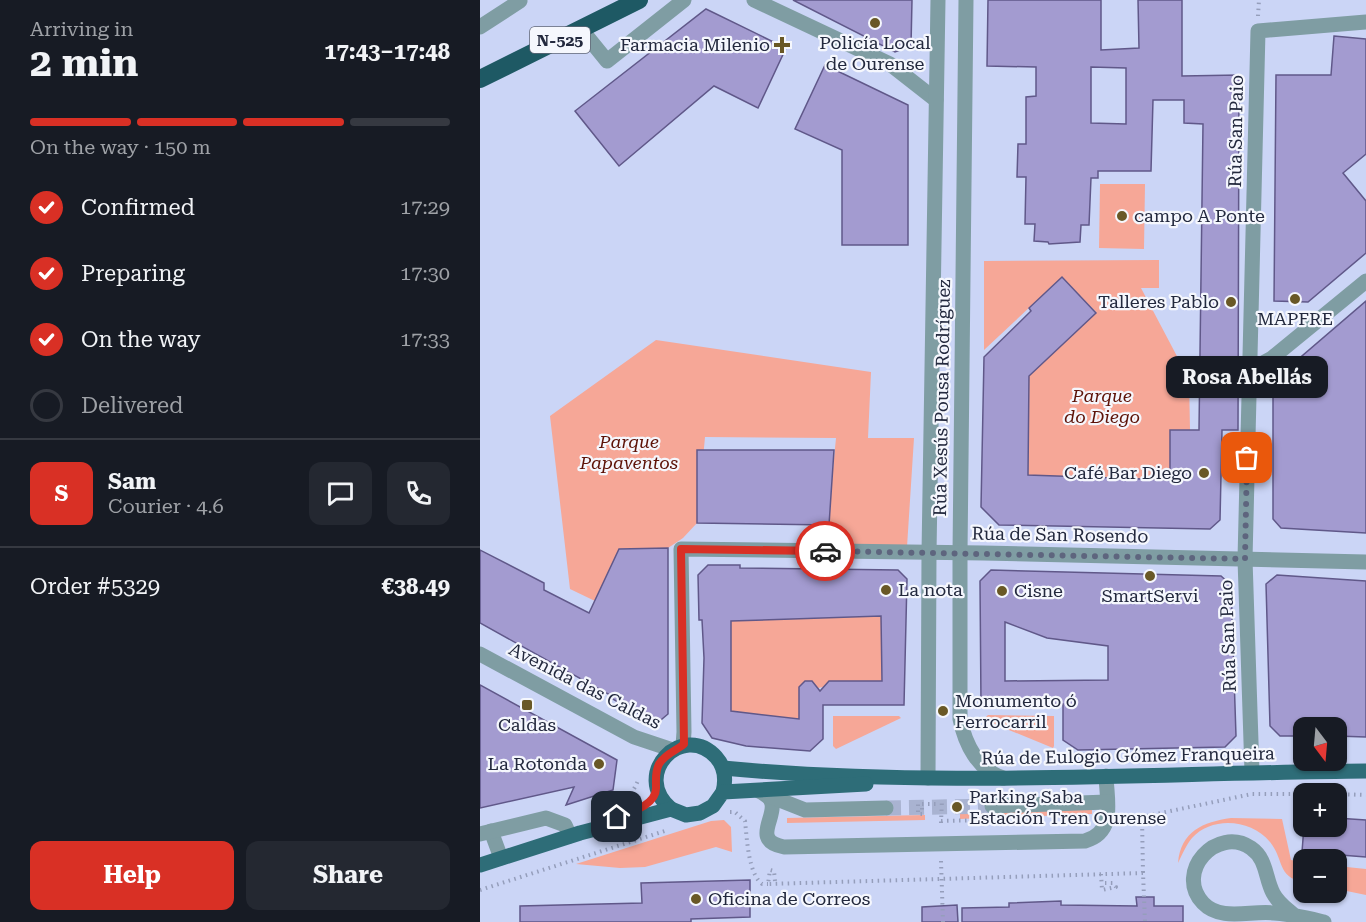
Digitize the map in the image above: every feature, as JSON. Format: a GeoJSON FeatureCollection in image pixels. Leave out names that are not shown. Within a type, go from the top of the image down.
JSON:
{"type":"FeatureCollection","features":[{"type":"Feature","properties":{"kind":"highway","name":"N-525"},"geometry":{"type":"LineString","coordinates":[[480,79],[639,0]]}},
{"type":"Feature","properties":{"kind":"main road"},"geometry":{"type":"LineString","coordinates":[[693,746],[706,749],[719,760],[723,768],[725,782],[723,792],[713,806],[700,813],[686,815],[671,809],[657,790],[657,768],[666,755],[678,748],[693,746]]}},
{"type":"Feature","properties":{"kind":"main road","name":"Rúa de Eulogio Gómez Franqueira"},"geometry":{"type":"LineString","coordinates":[[723,768],[770,773],[928,778],[1366,771]]}},
{"type":"Feature","properties":{"kind":"main road","name":"Rúa de Eulogio Gómez Franqueira"},"geometry":{"type":"LineString","coordinates":[[723,792],[763,793],[928,778]]}},
{"type":"Feature","properties":{"kind":"main road"},"geometry":{"type":"LineString","coordinates":[[577,834],[644,806],[657,790]]}},
{"type":"Feature","properties":{"kind":"main road"},"geometry":{"type":"LineString","coordinates":[[480,865],[577,834],[671,809]]}},
{"type":"Feature","properties":{"kind":"street"},"geometry":{"type":"LineString","coordinates":[[581,29],[607,61],[684,0]]}},
{"type":"Feature","properties":{"kind":"street"},"geometry":{"type":"LineString","coordinates":[[754,0],[890,64],[936,100]]}},
{"type":"Feature","properties":{"kind":"street","name":"Rúa Xesús Pousa Rodríguez"},"geometry":{"type":"LineString","coordinates":[[928,778],[928,553],[938,0]]}},
{"type":"Feature","properties":{"kind":"street","name":"Rúa Xesús Pousa Rodríguez"},"geometry":{"type":"LineString","coordinates":[[966,0],[960,719],[962,732],[979,762],[992,774],[1003,778]]}},
{"type":"Feature","properties":{"kind":"street"},"geometry":{"type":"LineString","coordinates":[[480,27],[520,1]]}},
{"type":"Feature","properties":{"kind":"street","name":"Rúa San Paio"},"geometry":{"type":"LineString","coordinates":[[1252,772],[1245,559],[1258,31],[1366,22]]}},
{"type":"Feature","properties":{"kind":"street"},"geometry":{"type":"LineString","coordinates":[[1250,370],[1272,358],[1366,281]]}},
{"type":"Feature","properties":{"kind":"street","name":"Rúa de San Rosendo"},"geometry":{"type":"LineString","coordinates":[[678,748],[684,732],[681,549],[1366,562]]}},
{"type":"Feature","properties":{"kind":"street","name":"Avenida das Caldas"},"geometry":{"type":"LineString","coordinates":[[480,654],[634,737],[678,748]]}},
{"type":"Feature","properties":{"kind":"street"},"geometry":{"type":"LineString","coordinates":[[763,793],[773,807],[768,821],[768,835],[774,844],[784,848],[1085,841],[1096,837],[1105,828],[1107,818],[1106,776]]}},
{"type":"Feature","properties":{"kind":"street"},"geometry":{"type":"LineString","coordinates":[[763,793],[805,810],[886,808]]}},
{"type":"Feature","properties":{"kind":"street"},"geometry":{"type":"LineString","coordinates":[[992,806],[1107,802]]}},
{"type":"Feature","properties":{"kind":"street"},"geometry":{"type":"LineString","coordinates":[[501,858],[485,832],[546,818],[565,825],[577,834]]}},
{"type":"Feature","properties":{"kind":"street"},"geometry":{"type":"LineString","coordinates":[[1295,916],[1278,901],[1272,892],[1261,858],[1253,849],[1243,844],[1220,843],[1201,856],[1195,867],[1196,891],[1212,910],[1224,914],[1272,912],[1324,922]]}},
{"type":"Feature","properties":{"kind":"path"},"geometry":{"type":"LineString","coordinates":[[1258,12],[1259,0]]}},
{"type":"Feature","properties":{"kind":"path"},"geometry":{"type":"LineString","coordinates":[[617,817],[613,805],[625,799],[635,789],[639,777]]}},
{"type":"Feature","properties":{"kind":"path"},"geometry":{"type":"LineString","coordinates":[[1121,818],[1252,795],[1293,794]]}},
{"type":"Feature","properties":{"kind":"path"},"geometry":{"type":"LineString","coordinates":[[1347,794],[1366,795]]}},
{"type":"Feature","properties":{"kind":"path"},"geometry":{"type":"LineString","coordinates":[[922,808],[922,814],[918,814],[918,804],[941,802],[941,832]]}},
{"type":"Feature","properties":{"kind":"path"},"geometry":{"type":"LineString","coordinates":[[719,815],[735,812],[743,818],[745,841],[756,879],[762,884],[1143,873]]}},
{"type":"Feature","properties":{"kind":"path"},"geometry":{"type":"LineString","coordinates":[[1142,816],[1145,922]]}},
{"type":"Feature","properties":{"kind":"path"},"geometry":{"type":"LineString","coordinates":[[480,890],[678,827]]}},
{"type":"Feature","properties":{"kind":"path"},"geometry":{"type":"LineString","coordinates":[[941,861],[943,922]]}},
{"type":"Feature","properties":{"kind":"path"},"geometry":{"type":"LineString","coordinates":[[768,884],[770,870],[774,871],[775,881]]}},
{"type":"Feature","properties":{"kind":"path"},"geometry":{"type":"LineString","coordinates":[[1101,874],[1102,890],[1116,887],[1113,883],[1105,883]]}},
{"type":"Feature","properties":{"kind":"green space","name":"campo A Ponte"},"geometry":{"type":"Polygon","coordinates":[[[1100,184],[1145,184],[1144,249],[1099,248],[1100,184]]]}},
{"type":"Feature","properties":{"kind":"green space","name":"Parque do Diego"},"geometry":{"type":"Polygon","coordinates":[[[1159,260],[1159,288],[1141,288],[1189,379],[1190,430],[1170,480],[1028,475],[1029,376],[1096,312],[1062,277],[984,350],[984,261],[1159,260]]]}},
{"type":"Feature","properties":{"kind":"green space","name":"Parque Papaventos"},"geometry":{"type":"Polygon","coordinates":[[[656,340],[871,372],[868,438],[914,438],[907,547],[826,543],[836,438],[705,437],[697,523],[683,538],[668,548],[619,549],[595,601],[570,589],[550,416],[656,340]]]}},
{"type":"Feature","properties":{"kind":"green space"},"geometry":{"type":"Polygon","coordinates":[[[881,616],[882,670],[887,675],[887,681],[829,681],[823,687],[818,688],[812,681],[805,681],[799,687],[799,719],[731,711],[731,621],[881,616]]]}},
{"type":"Feature","properties":{"kind":"green space"},"geometry":{"type":"Polygon","coordinates":[[[988,715],[1054,716],[1054,746],[1053,748],[987,721],[985,718],[988,715]]]}},
{"type":"Feature","properties":{"kind":"green space"},"geometry":{"type":"Polygon","coordinates":[[[833,716],[899,716],[901,718],[836,749],[833,746],[833,716]]]}},
{"type":"Feature","properties":{"kind":"green space"},"geometry":{"type":"Polygon","coordinates":[[[1092,809],[1092,814],[960,819],[960,814],[1092,809]]]}},
{"type":"Feature","properties":{"kind":"green space"},"geometry":{"type":"Polygon","coordinates":[[[925,815],[925,820],[787,823],[787,818],[925,815]]]}},
{"type":"Feature","properties":{"kind":"green space"},"geometry":{"type":"Polygon","coordinates":[[[1231,818],[1282,819],[1291,860],[1293,860],[1293,879],[1285,872],[1274,848],[1262,834],[1231,823],[1210,826],[1200,831],[1192,838],[1178,863],[1180,852],[1189,836],[1195,830],[1211,822],[1231,818]]]}},
{"type":"Feature","properties":{"kind":"green space"},"geometry":{"type":"Polygon","coordinates":[[[724,820],[731,827],[732,852],[716,847],[645,867],[620,868],[576,864],[711,821],[724,820]]]}},
{"type":"Feature","properties":{"kind":"green space"},"geometry":{"type":"Polygon","coordinates":[[[1347,867],[1366,869],[1366,895],[1347,891],[1347,867]]]}},
{"type":"Feature","properties":{"kind":"building","name":"Policía Local de Ourense"},"geometry":{"type":"Polygon","coordinates":[[[793,0],[912,0],[911,46],[895,52],[793,0]]]}},
{"type":"Feature","properties":{"kind":"building"},"geometry":{"type":"Polygon","coordinates":[[[988,0],[1101,0],[1101,50],[1139,48],[1138,0],[1182,0],[1182,76],[1239,75],[1238,430],[1222,430],[1220,520],[1210,529],[999,525],[981,507],[984,357],[1031,311],[1029,308],[1062,277],[1096,313],[1029,376],[1028,475],[1170,480],[1170,430],[1199,430],[1203,124],[1184,123],[1184,100],[1153,100],[1151,171],[1098,171],[1098,178],[1091,178],[1089,225],[1081,225],[1080,242],[1049,244],[1034,241],[1035,224],[1025,224],[1026,177],[1017,177],[1018,144],[1026,144],[1026,97],[1036,96],[1036,67],[987,66],[988,0]],[[1091,67],[1091,123],[1126,124],[1126,68],[1091,67]]]}},
{"type":"Feature","properties":{"kind":"building"},"geometry":{"type":"Polygon","coordinates":[[[706,9],[786,48],[758,108],[714,86],[619,166],[575,111],[706,9]]]}},
{"type":"Feature","properties":{"kind":"building"},"geometry":{"type":"Polygon","coordinates":[[[1334,36],[1366,39],[1366,154],[1343,173],[1366,201],[1366,253],[1308,302],[1274,301],[1276,75],[1331,75],[1334,36]]]}},
{"type":"Feature","properties":{"kind":"building"},"geometry":{"type":"Polygon","coordinates":[[[825,65],[908,105],[908,245],[842,245],[842,150],[795,129],[825,65]]]}},
{"type":"Feature","properties":{"kind":"building"},"geometry":{"type":"Polygon","coordinates":[[[1366,301],[1366,533],[1281,528],[1273,519],[1273,391],[1281,374],[1366,301]]]}},
{"type":"Feature","properties":{"kind":"building"},"geometry":{"type":"Polygon","coordinates":[[[697,450],[834,450],[829,525],[697,523],[697,450]]]}},
{"type":"Feature","properties":{"kind":"building"},"geometry":{"type":"Polygon","coordinates":[[[668,548],[668,714],[656,724],[611,698],[612,696],[480,623],[480,550],[544,583],[544,590],[589,613],[619,549],[668,548]]]}},
{"type":"Feature","properties":{"kind":"building"},"geometry":{"type":"Polygon","coordinates":[[[708,565],[740,565],[740,568],[898,570],[907,579],[904,705],[823,705],[823,739],[810,751],[746,746],[712,738],[702,723],[704,658],[702,620],[699,620],[698,575],[708,565]],[[881,616],[731,621],[731,711],[799,719],[799,687],[805,681],[812,681],[820,691],[829,681],[882,681],[881,616]]]}},
{"type":"Feature","properties":{"kind":"building"},"geometry":{"type":"Polygon","coordinates":[[[991,570],[1221,576],[1231,585],[1236,736],[1225,747],[1078,750],[1063,740],[1063,704],[981,704],[980,581],[991,570]],[[1005,622],[1005,681],[1108,680],[1108,646],[1047,638],[1005,622]]]}},
{"type":"Feature","properties":{"kind":"building"},"geometry":{"type":"Polygon","coordinates":[[[1277,575],[1366,581],[1366,737],[1347,736],[1347,717],[1293,717],[1293,736],[1280,736],[1270,726],[1266,584],[1277,575]]]}},
{"type":"Feature","properties":{"kind":"building"},"geometry":{"type":"Polygon","coordinates":[[[480,685],[617,760],[613,790],[566,805],[574,787],[480,808],[480,685]]]}},
{"type":"Feature","properties":{"kind":"building"},"geometry":{"type":"Polygon","coordinates":[[[1347,819],[1366,820],[1366,857],[1347,856],[1347,849],[1302,849],[1303,837],[1347,837],[1347,819]]]}},
{"type":"Feature","properties":{"kind":"building","name":"Oficina de Correos"},"geometry":{"type":"Polygon","coordinates":[[[750,880],[750,917],[691,919],[691,922],[520,922],[520,906],[642,903],[641,883],[750,880]]]}},
{"type":"Feature","properties":{"kind":"building"},"geometry":{"type":"Polygon","coordinates":[[[1136,897],[1154,897],[1154,906],[1183,906],[1183,922],[962,922],[962,908],[1009,907],[1009,903],[1061,901],[1061,905],[1137,906],[1136,897]]]}},
{"type":"Feature","properties":{"kind":"building"},"geometry":{"type":"Polygon","coordinates":[[[957,905],[958,922],[922,922],[922,907],[957,905]]]}},
{"type":"Feature","properties":{"kind":"tunnel"},"geometry":{"type":"LineString","coordinates":[[886,808],[992,806]]}},
{"type":"Feature","properties":{"kind":"way so far"},"geometry":{"type":"LineString","coordinates":[[825,551],[1245,559],[1247,458]]}},
{"type":"Feature","properties":{"kind":"place","name":"Policía Local de Ourense"},"geometry":{"type":"Point","coordinates":[875,23]}},
{"type":"Feature","properties":{"kind":"place","name":"Farmacia Milenio"},"geometry":{"type":"Point","coordinates":[782,45]}},
{"type":"Feature","properties":{"kind":"place","name":"campo A Ponte"},"geometry":{"type":"Point","coordinates":[1122,216]}},
{"type":"Feature","properties":{"kind":"place","name":"MAPFRE"},"geometry":{"type":"Point","coordinates":[1295,299]}},
{"type":"Feature","properties":{"kind":"place","name":"Talleres Pablo"},"geometry":{"type":"Point","coordinates":[1231,302]}},
{"type":"Feature","properties":{"kind":"place","name":"Rosa Abellás"},"geometry":{"type":"Point","coordinates":[1247,458]}},
{"type":"Feature","properties":{"kind":"place","name":"Café Bar Diego"},"geometry":{"type":"Point","coordinates":[1204,473]}},
{"type":"Feature","properties":{"kind":"place","name":"SmartServi"},"geometry":{"type":"Point","coordinates":[1150,576]}},
{"type":"Feature","properties":{"kind":"place","name":"La nota"},"geometry":{"type":"Point","coordinates":[886,590]}},
{"type":"Feature","properties":{"kind":"place","name":"Cisne"},"geometry":{"type":"Point","coordinates":[1002,591]}},
{"type":"Feature","properties":{"kind":"place","name":"Caldas"},"geometry":{"type":"Point","coordinates":[527,705]}},
{"type":"Feature","properties":{"kind":"place","name":"Monumento ó Ferrocarril"},"geometry":{"type":"Point","coordinates":[943,711]}},
{"type":"Feature","properties":{"kind":"place","name":"La Rotonda"},"geometry":{"type":"Point","coordinates":[599,764]}},
{"type":"Feature","properties":{"kind":"place","name":"Parking Saba Estación Tren Ourense"},"geometry":{"type":"Point","coordinates":[957,807]}},
{"type":"Feature","properties":{"kind":"place","name":"Oficina de Correos"},"geometry":{"type":"Point","coordinates":[696,899]}},
{"type":"Feature","properties":{"kind":"route"},"geometry":{"type":"LineString","coordinates":[[617,817],[644,806],[652,798],[657,790],[657,768],[660,762],[666,755],[684,744],[681,549],[825,551]]}}]}
